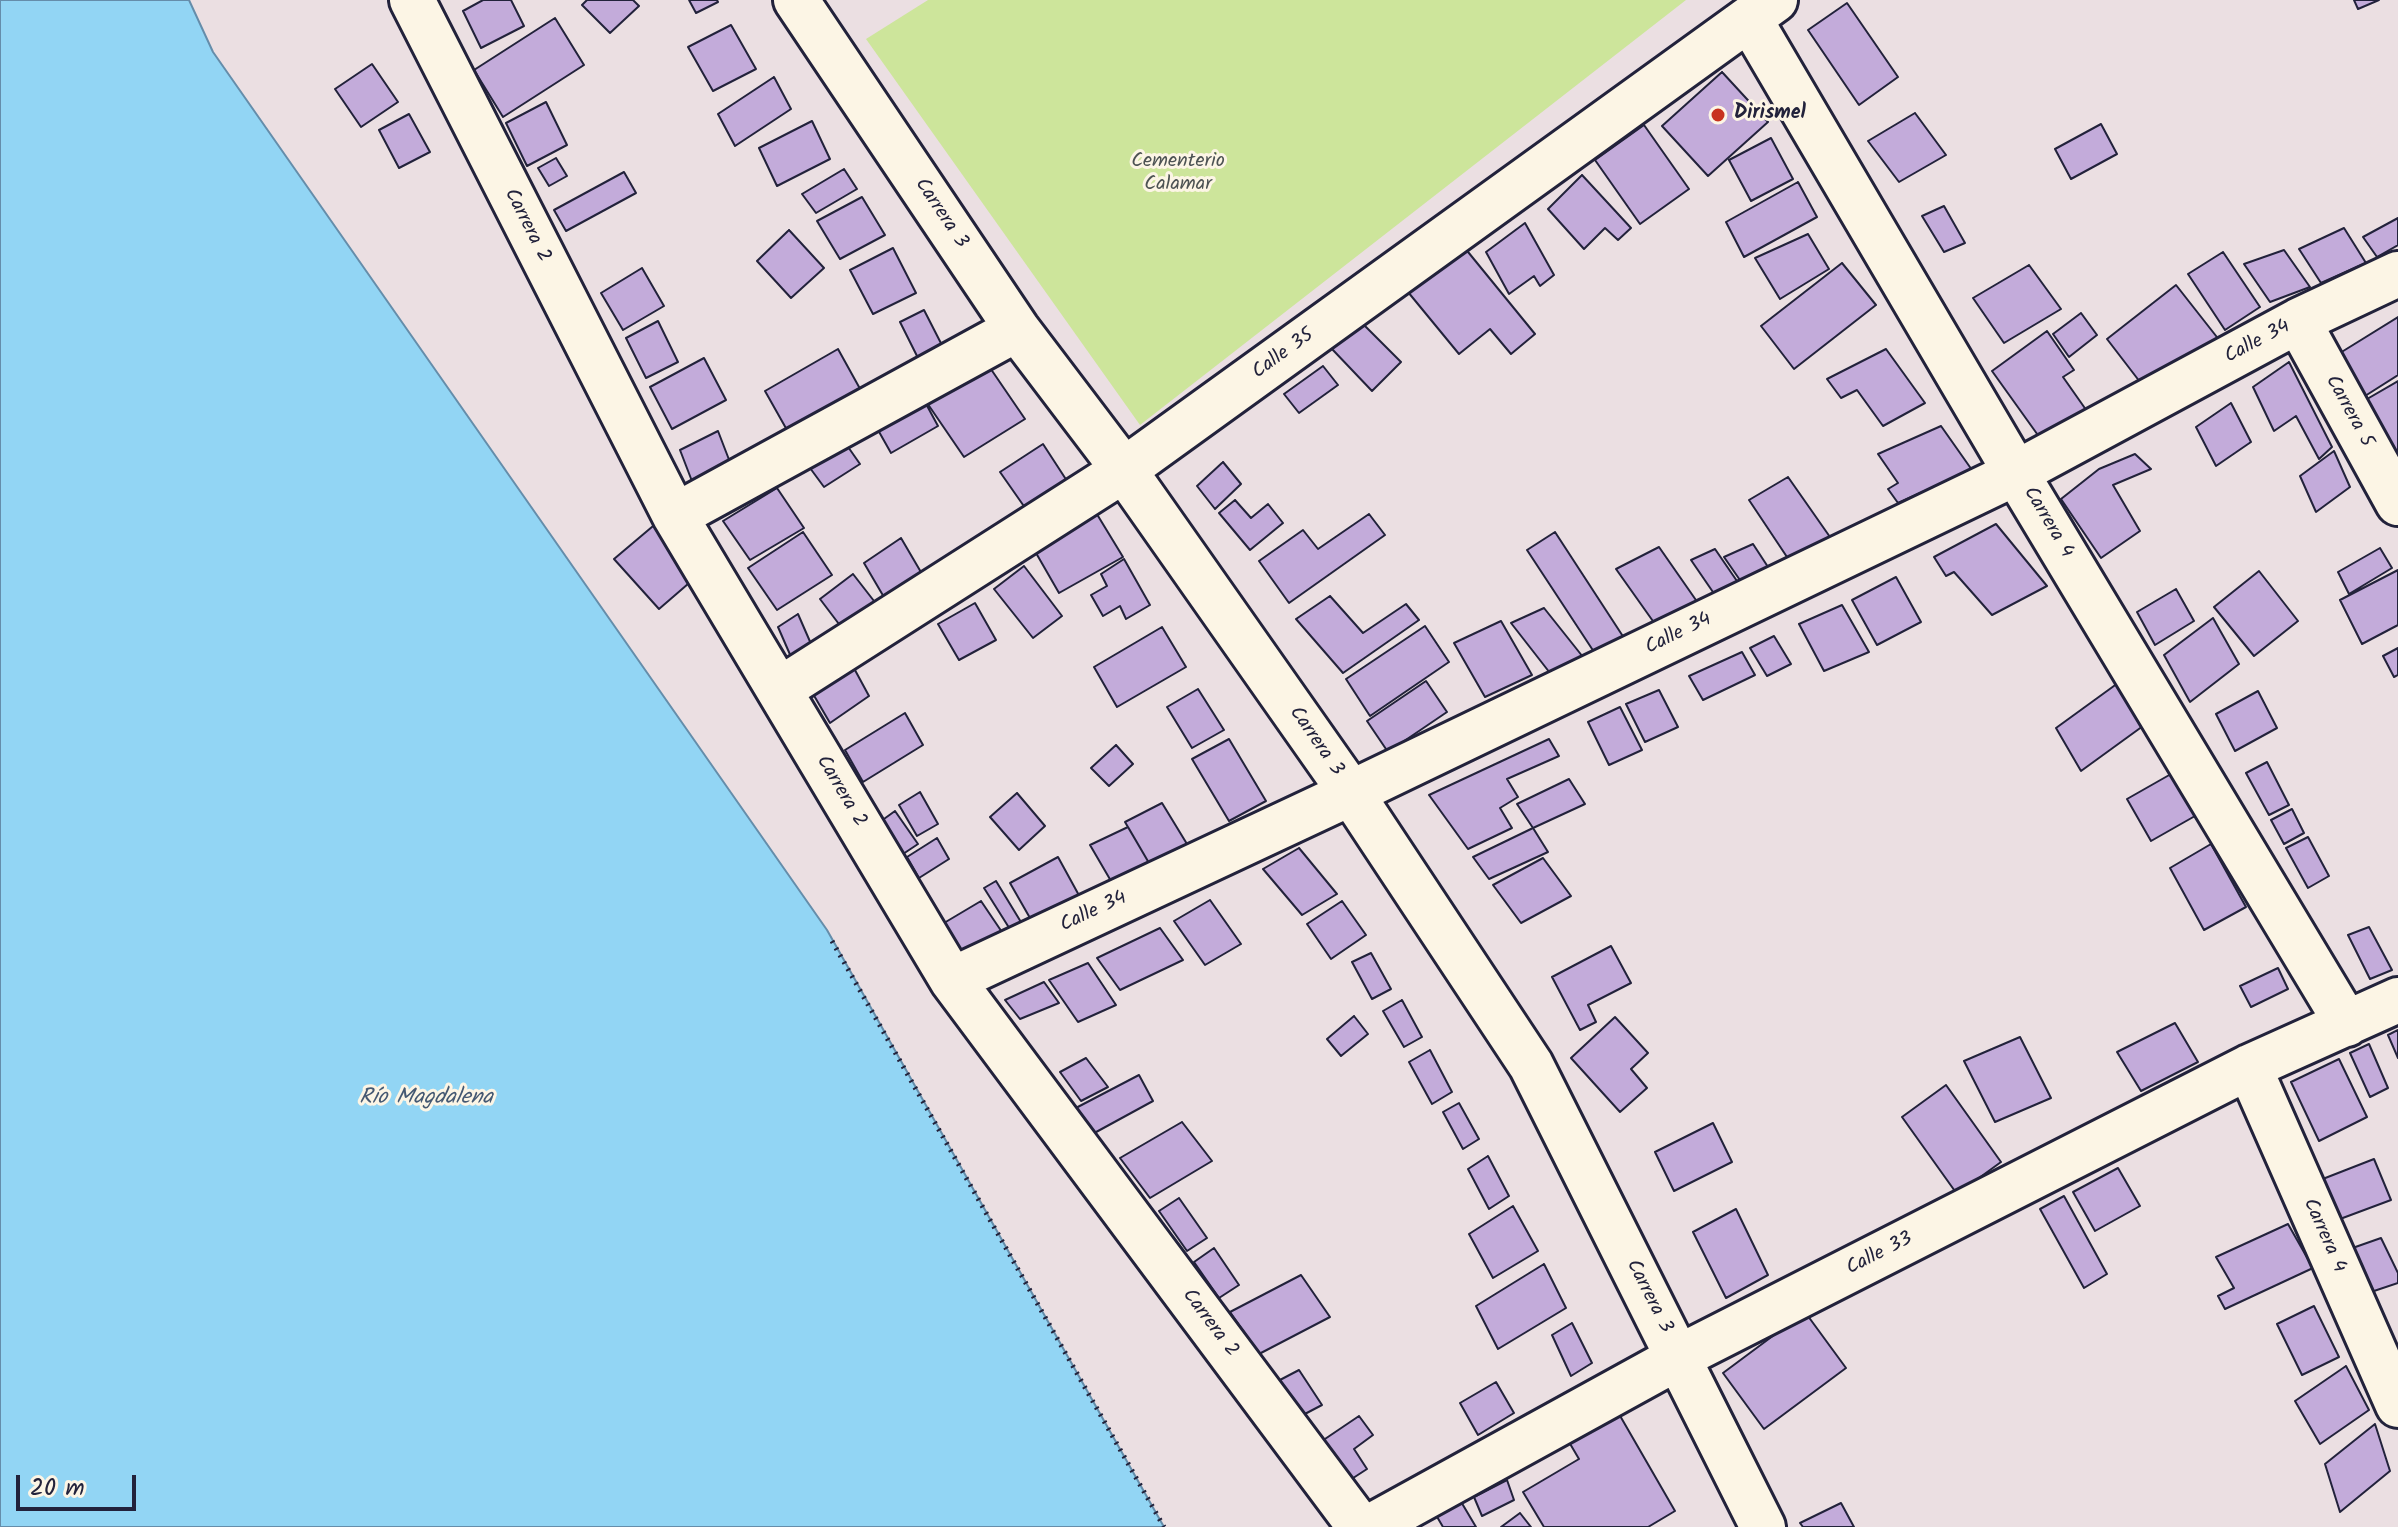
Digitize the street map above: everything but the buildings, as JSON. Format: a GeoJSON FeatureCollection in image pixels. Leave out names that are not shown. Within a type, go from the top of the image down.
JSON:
{"type":"FeatureCollection","features":[{"type":"Feature","properties":{"kind":"street","name":"Carrera 2"},"geometry":{"type":"LineString","coordinates":[[412,0],[675,516],[952,980],[1360,1527]]}},
{"type":"Feature","properties":{"kind":"street","name":"Carrera 3"},"geometry":{"type":"LineString","coordinates":[[796,0],[1017,329],[1124,470],[1351,793],[1531,1065],[1763,1527]]}},
{"type":"Feature","properties":{"kind":"street","name":"Calle 35"},"geometry":{"type":"LineString","coordinates":[[779,690],[1124,470],[1762,10]]}},
{"type":"Feature","properties":{"kind":"street","name":"Carrera 4"},"geometry":{"type":"LineString","coordinates":[[1762,10],[2016,473],[2347,1024]]}},
{"type":"Feature","properties":{"kind":"street","name":"Calle 34"},"geometry":{"type":"LineString","coordinates":[[952,980],[1351,793],[2016,473],[2298,321],[2398,274]]}},
{"type":"Feature","properties":{"kind":"street","name":"Carrera 5"},"geometry":{"type":"LineString","coordinates":[[2298,321],[2398,503]]}},
{"type":"Feature","properties":{"kind":"street"},"geometry":{"type":"LineString","coordinates":[[675,516],[1017,329]]}},
{"type":"Feature","properties":{"kind":"street","name":"Calle 33"},"geometry":{"type":"LineString","coordinates":[[1370,1527],[1679,1357],[2249,1067],[2398,1000]]}},
{"type":"Feature","properties":{"kind":"street","name":"Carrera 4"},"geometry":{"type":"LineString","coordinates":[[2249,1067],[2398,1405]]}},
{"type":"Feature","properties":{"kind":"path"},"geometry":{"type":"LineString","coordinates":[[832,941],[1164,1527]]}},
{"type":"Feature","properties":{"kind":"green space","name":"Cementerio Calamar"},"geometry":{"type":"Polygon","coordinates":[[[928,0],[1686,0],[1140,425],[866,39],[928,0]]]}},
{"type":"Feature","properties":{"kind":"water","name":"Río Magdalena"},"geometry":{"type":"Polygon","coordinates":[[[0,0],[189,0],[213,52],[827,930],[1164,1527],[0,1527],[0,0]]]}},
{"type":"Feature","properties":{"kind":"place","name":"Dirismel"},"geometry":{"type":"Point","coordinates":[1718,115]}}]}
